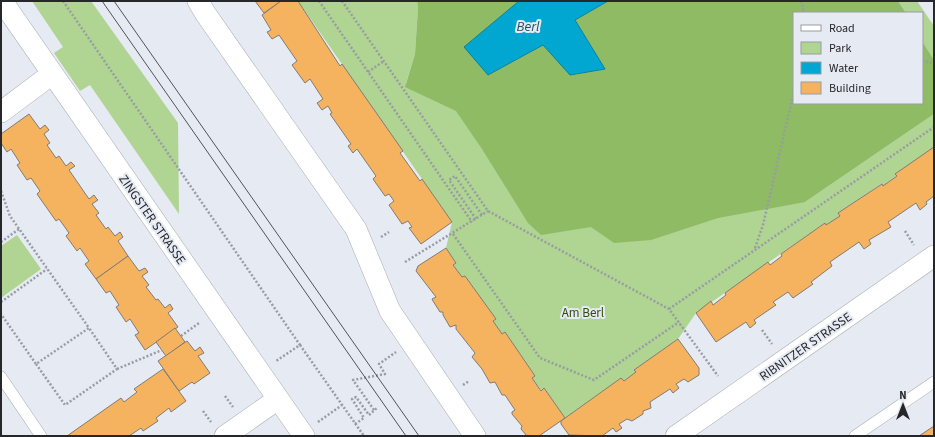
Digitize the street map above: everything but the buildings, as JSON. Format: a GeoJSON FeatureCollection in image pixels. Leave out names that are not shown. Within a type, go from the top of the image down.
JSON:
{"type":"FeatureCollection","features":[{"type":"Feature","properties":{"kind":"street","name":"ZINGSTER STRASSE"},"geometry":{"type":"LineString","coordinates":[[2,1],[304,436]]}},
{"type":"Feature","properties":{"kind":"street"},"geometry":{"type":"LineString","coordinates":[[198,1],[204,13],[356,229],[390,311],[475,436]]}},
{"type":"Feature","properties":{"kind":"street"},"geometry":{"type":"LineString","coordinates":[[1,112],[52,74]]}},
{"type":"Feature","properties":{"kind":"street","name":"RIBNITZER STRASSE"},"geometry":{"type":"LineString","coordinates":[[676,436],[934,256]]}},
{"type":"Feature","properties":{"kind":"street"},"geometry":{"type":"LineString","coordinates":[[225,436],[278,399]]}},
{"type":"Feature","properties":{"kind":"lane"},"geometry":{"type":"LineString","coordinates":[[1,377],[41,436]]}},
{"type":"Feature","properties":{"kind":"lane"},"geometry":{"type":"LineString","coordinates":[[855,436],[934,382]]}},
{"type":"Feature","properties":{"kind":"path"},"geometry":{"type":"LineString","coordinates":[[63,1],[364,436]]}},
{"type":"Feature","properties":{"kind":"path"},"geometry":{"type":"LineString","coordinates":[[319,1],[472,222]]}},
{"type":"Feature","properties":{"kind":"path"},"geometry":{"type":"LineString","coordinates":[[342,1],[488,211],[669,308],[718,376]]}},
{"type":"Feature","properties":{"kind":"path"},"geometry":{"type":"LineString","coordinates":[[801,1],[804,12]]}},
{"type":"Feature","properties":{"kind":"path"},"geometry":{"type":"LineString","coordinates":[[368,72],[384,61]]}},
{"type":"Feature","properties":{"kind":"path"},"geometry":{"type":"LineString","coordinates":[[923,61],[934,63]]}},
{"type":"Feature","properties":{"kind":"path"},"geometry":{"type":"LineString","coordinates":[[755,248],[763,225],[793,95]]}},
{"type":"Feature","properties":{"kind":"path"},"geometry":{"type":"LineString","coordinates":[[669,308],[934,127]]}},
{"type":"Feature","properties":{"kind":"path"},"geometry":{"type":"LineString","coordinates":[[476,219],[450,180],[455,176],[482,215]]}},
{"type":"Feature","properties":{"kind":"path"},"geometry":{"type":"LineString","coordinates":[[1,191],[10,216],[117,369]]}},
{"type":"Feature","properties":{"kind":"path"},"geometry":{"type":"LineString","coordinates":[[405,262],[453,234],[488,211]]}},
{"type":"Feature","properties":{"kind":"path"},"geometry":{"type":"LineString","coordinates":[[1,242],[19,229]]}},
{"type":"Feature","properties":{"kind":"path"},"geometry":{"type":"LineString","coordinates":[[453,234],[540,358],[594,380],[679,322]]}},
{"type":"Feature","properties":{"kind":"path"},"geometry":{"type":"LineString","coordinates":[[1,302],[47,269]]}},
{"type":"Feature","properties":{"kind":"path"},"geometry":{"type":"LineString","coordinates":[[1,314],[65,405],[117,369],[162,350]]}},
{"type":"Feature","properties":{"kind":"path"},"geometry":{"type":"LineString","coordinates":[[181,336],[199,323]]}},
{"type":"Feature","properties":{"kind":"path"},"geometry":{"type":"LineString","coordinates":[[36,364],[89,328]]}},
{"type":"Feature","properties":{"kind":"path"},"geometry":{"type":"LineString","coordinates":[[374,410],[354,380],[385,374],[379,364],[411,342]]}},
{"type":"Feature","properties":{"kind":"path"},"geometry":{"type":"LineString","coordinates":[[260,372],[300,345]]}},
{"type":"Feature","properties":{"kind":"path"},"geometry":{"type":"LineString","coordinates":[[355,424],[364,418],[352,400],[356,397],[369,415],[378,407]]}},
{"type":"Feature","properties":{"kind":"green space"},"geometry":{"type":"Polygon","coordinates":[[[32,1],[91,1],[178,123],[179,214],[90,85],[80,91],[54,53],[63,47],[32,1]]]}},
{"type":"Feature","properties":{"kind":"green space","name":"Am Berl"},"geometry":{"type":"Polygon","coordinates":[[[298,1],[417,1],[418,8],[415,54],[406,83],[805,202],[934,114],[934,147],[883,186],[881,184],[838,213],[840,216],[826,225],[825,223],[696,313],[678,339],[634,370],[636,372],[624,381],[621,378],[565,418],[544,388],[541,390],[532,378],[535,376],[505,332],[502,334],[493,321],[495,319],[465,276],[462,277],[453,265],[456,263],[446,248],[452,222],[298,1]]]}},
{"type":"Feature","properties":{"kind":"green space"},"geometry":{"type":"Polygon","coordinates":[[[417,1],[898,1],[905,12],[793,12],[793,104],[923,104],[923,43],[934,60],[934,114],[805,202],[718,218],[651,240],[614,243],[591,227],[541,235],[528,223],[482,149],[456,111],[405,87],[415,54],[418,8],[417,1]]]}},
{"type":"Feature","properties":{"kind":"green space"},"geometry":{"type":"Polygon","coordinates":[[[898,1],[917,1],[934,26],[934,60],[923,43],[923,12],[905,12],[898,1]]]}},
{"type":"Feature","properties":{"kind":"green space"},"geometry":{"type":"Polygon","coordinates":[[[17,235],[41,269],[1,298],[1,246],[17,235]]]}},
{"type":"Feature","properties":{"kind":"water","name":"Berl"},"geometry":{"type":"Polygon","coordinates":[[[519,1],[608,1],[575,20],[605,69],[570,75],[543,45],[488,75],[464,47],[519,1]]]}},
{"type":"Feature","properties":{"kind":"tram line"},"geometry":{"type":"LineString","coordinates":[[102,1],[406,436]]}},
{"type":"Feature","properties":{"kind":"tram line"},"geometry":{"type":"LineString","coordinates":[[114,1],[419,436]]}}]}
